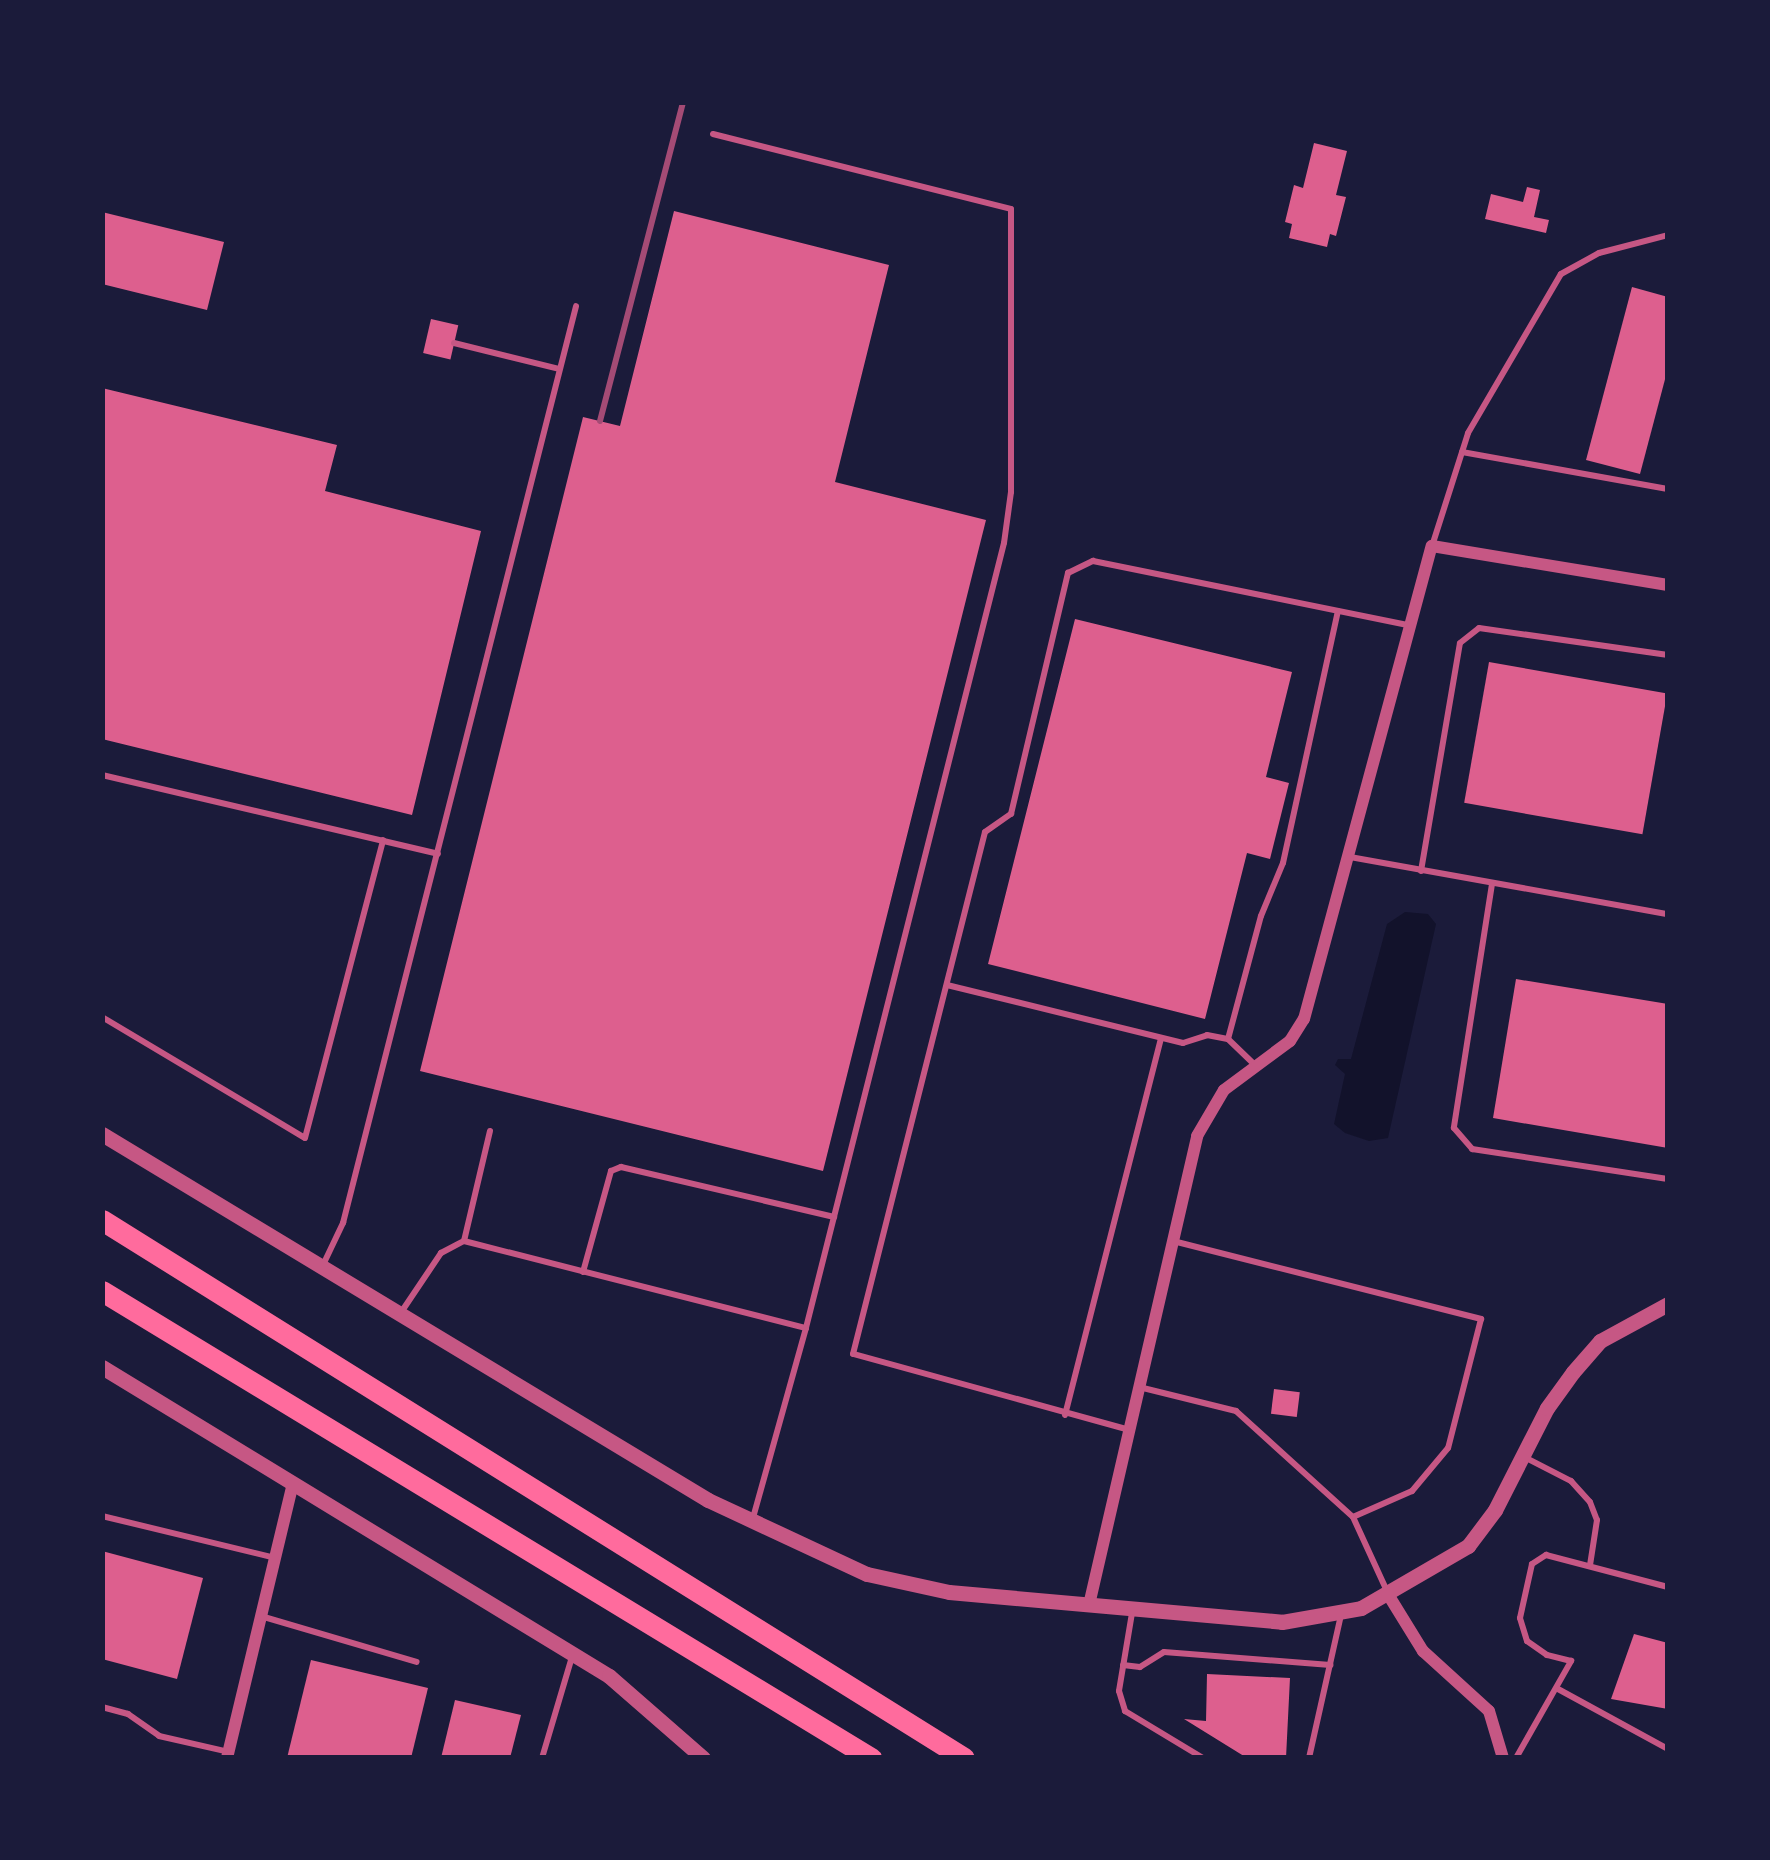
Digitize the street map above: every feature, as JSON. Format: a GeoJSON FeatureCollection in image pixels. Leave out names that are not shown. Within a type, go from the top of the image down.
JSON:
{"type":"FeatureCollection","features":[{"type":"Feature","properties":{"kind":"highway"},"geometry":{"type":"LineString","coordinates":[[102,1220],[964,1758]]}},
{"type":"Feature","properties":{"kind":"highway"},"geometry":{"type":"LineString","coordinates":[[102,1291],[871,1758]]}},
{"type":"Feature","properties":{"kind":"highway"},"geometry":{"type":"LineString","coordinates":[[797,1713],[854,1758]]}},
{"type":"Feature","properties":{"kind":"highway"},"geometry":{"type":"LineString","coordinates":[[898,1717],[977,1758]]}},
{"type":"Feature","properties":{"kind":"street"},"geometry":{"type":"LineString","coordinates":[[1089,1605],[1208,1110],[1224,1090],[1289,1041],[1304,1019],[1432,546],[1668,585]]}},
{"type":"Feature","properties":{"kind":"street"},"geometry":{"type":"LineString","coordinates":[[102,1134],[752,1521],[866,1574],[949,1592],[1282,1622],[1341,1615],[1389,1596],[1468,1546],[1524,1457],[1547,1408],[1600,1341],[1668,1304]]}},
{"type":"Feature","properties":{"kind":"street"},"geometry":{"type":"LineString","coordinates":[[102,1367],[574,1654],[644,1702],[703,1758]]}},
{"type":"Feature","properties":{"kind":"street"},"geometry":{"type":"LineString","coordinates":[[228,1755],[293,1483]]}},
{"type":"Feature","properties":{"kind":"street"},"geometry":{"type":"LineString","coordinates":[[1389,1596],[1423,1652],[1489,1711],[1503,1758]]}},
{"type":"Feature","properties":{"kind":"lane"},"geometry":{"type":"LineString","coordinates":[[713,134],[1011,209],[1011,491],[1004,543],[806,1328],[752,1521]]}},
{"type":"Feature","properties":{"kind":"lane"},"geometry":{"type":"LineString","coordinates":[[1432,546],[1462,452],[1561,274],[1599,253],[1668,235]]}},
{"type":"Feature","properties":{"kind":"lane"},"geometry":{"type":"LineString","coordinates":[[322,1267],[343,1222],[575,306]]}},
{"type":"Feature","properties":{"kind":"lane"},"geometry":{"type":"LineString","coordinates":[[454,343],[559,369]]}},
{"type":"Feature","properties":{"kind":"lane"},"geometry":{"type":"LineString","coordinates":[[1462,452],[1668,489]]}},
{"type":"Feature","properties":{"kind":"lane"},"geometry":{"type":"LineString","coordinates":[[1130,1430],[853,1354],[985,832],[1011,814],[1067,573],[1093,561],[1412,626]]}},
{"type":"Feature","properties":{"kind":"lane"},"geometry":{"type":"LineString","coordinates":[[1228,1039],[1261,916],[1283,863],[1338,611]]}},
{"type":"Feature","properties":{"kind":"lane"},"geometry":{"type":"LineString","coordinates":[[1421,871],[1460,643],[1479,628],[1668,655]]}},
{"type":"Feature","properties":{"kind":"lane"},"geometry":{"type":"LineString","coordinates":[[102,775],[437,854]]}},
{"type":"Feature","properties":{"kind":"lane"},"geometry":{"type":"LineString","coordinates":[[102,1017],[305,1138],[383,840]]}},
{"type":"Feature","properties":{"kind":"lane"},"geometry":{"type":"LineString","coordinates":[[1350,857],[1668,914]]}},
{"type":"Feature","properties":{"kind":"lane"},"geometry":{"type":"LineString","coordinates":[[1492,884],[1454,1128],[1472,1149],[1668,1179]]}},
{"type":"Feature","properties":{"kind":"lane"},"geometry":{"type":"LineString","coordinates":[[946,985],[1183,1043],[1208,1035],[1228,1039],[1256,1066]]}},
{"type":"Feature","properties":{"kind":"lane"},"geometry":{"type":"LineString","coordinates":[[1065,1414],[1161,1038]]}},
{"type":"Feature","properties":{"kind":"lane"},"geometry":{"type":"LineString","coordinates":[[464,1241],[490,1130]]}},
{"type":"Feature","properties":{"kind":"lane"},"geometry":{"type":"LineString","coordinates":[[583,1272],[611,1171],[621,1167],[834,1217]]}},
{"type":"Feature","properties":{"kind":"lane"},"geometry":{"type":"LineString","coordinates":[[400,1314],[441,1253],[464,1241],[806,1328]]}},
{"type":"Feature","properties":{"kind":"lane"},"geometry":{"type":"LineString","coordinates":[[1173,1241],[1481,1319],[1448,1448],[1412,1491],[1353,1517]]}},
{"type":"Feature","properties":{"kind":"lane"},"geometry":{"type":"LineString","coordinates":[[1139,1387],[1236,1412],[1353,1517],[1389,1596]]}},
{"type":"Feature","properties":{"kind":"lane"},"geometry":{"type":"LineString","coordinates":[[1524,1457],[1571,1481],[1590,1502],[1597,1520],[1590,1565]]}},
{"type":"Feature","properties":{"kind":"lane"},"geometry":{"type":"LineString","coordinates":[[102,1516],[275,1558]]}},
{"type":"Feature","properties":{"kind":"lane"},"geometry":{"type":"LineString","coordinates":[[1516,1758],[1570,1661],[1547,1655],[1527,1641],[1520,1618],[1532,1564],[1546,1555],[1668,1587]]}},
{"type":"Feature","properties":{"kind":"lane"},"geometry":{"type":"LineString","coordinates":[[1133,1609],[1119,1691],[1125,1711],[1203,1758]]}},
{"type":"Feature","properties":{"kind":"lane"},"geometry":{"type":"LineString","coordinates":[[1309,1758],[1341,1615]]}},
{"type":"Feature","properties":{"kind":"lane"},"geometry":{"type":"LineString","coordinates":[[261,1616],[417,1662]]}},
{"type":"Feature","properties":{"kind":"lane"},"geometry":{"type":"LineString","coordinates":[[1123,1665],[1140,1666],[1163,1652],[1330,1666]]}},
{"type":"Feature","properties":{"kind":"lane"},"geometry":{"type":"LineString","coordinates":[[542,1758],[574,1654]]}},
{"type":"Feature","properties":{"kind":"lane"},"geometry":{"type":"LineString","coordinates":[[1558,1689],[1668,1749]]}},
{"type":"Feature","properties":{"kind":"lane"},"geometry":{"type":"LineString","coordinates":[[102,1707],[128,1714],[159,1736],[228,1755]]}},
{"type":"Feature","properties":{"kind":"shaded area"},"geometry":{"type":"Polygon","coordinates":[[[1405,912],[1428,914],[1436,924],[1388,1138],[1369,1141],[1334,1124],[1345,1074],[1335,1065],[1338,1059],[1351,1059],[1387,924],[1405,912]]]}},
{"type":"Feature","properties":{"kind":"building"},"geometry":{"type":"Polygon","coordinates":[[[1314,143],[1347,151],[1336,195],[1346,197],[1336,236],[1330,234],[1327,247],[1289,238],[1292,224],[1285,222],[1294,185],[1303,188],[1314,143]]]}},
{"type":"Feature","properties":{"kind":"building"},"geometry":{"type":"Polygon","coordinates":[[[1527,187],[1540,190],[1534,217],[1549,220],[1546,233],[1485,219],[1491,194],[1523,202],[1527,187]]]}},
{"type":"Feature","properties":{"kind":"building"},"geometry":{"type":"Polygon","coordinates":[[[674,211],[889,265],[835,482],[986,520],[823,1171],[420,1071],[583,417],[620,426],[674,211]]]}},
{"type":"Feature","properties":{"kind":"building"},"geometry":{"type":"Polygon","coordinates":[[[102,212],[224,242],[207,310],[102,284],[102,212]]]}},
{"type":"Feature","properties":{"kind":"building"},"geometry":{"type":"Polygon","coordinates":[[[1632,287],[1668,297],[1668,368],[1640,474],[1586,460],[1632,287]]]}},
{"type":"Feature","properties":{"kind":"building"},"geometry":{"type":"Polygon","coordinates":[[[431,319],[458,325],[450,359],[423,353],[431,319]]]}},
{"type":"Feature","properties":{"kind":"building"},"geometry":{"type":"Polygon","coordinates":[[[102,388],[337,445],[325,491],[481,531],[412,815],[102,739],[102,388]]]}},
{"type":"Feature","properties":{"kind":"building"},"geometry":{"type":"Polygon","coordinates":[[[1075,619],[1292,672],[1266,777],[1289,783],[1270,859],[1247,853],[1205,1019],[988,964],[1075,619]]]}},
{"type":"Feature","properties":{"kind":"building"},"geometry":{"type":"Polygon","coordinates":[[[1489,662],[1667,693],[1642,834],[1464,803],[1489,662]]]}},
{"type":"Feature","properties":{"kind":"building"},"geometry":{"type":"Polygon","coordinates":[[[1516,979],[1668,1004],[1668,1148],[1493,1118],[1516,979]]]}},
{"type":"Feature","properties":{"kind":"building"},"geometry":{"type":"Polygon","coordinates":[[[1274,1389],[1300,1392],[1297,1417],[1271,1414],[1274,1389]]]}},
{"type":"Feature","properties":{"kind":"building"},"geometry":{"type":"Polygon","coordinates":[[[102,1551],[203,1578],[177,1679],[102,1659],[102,1551]]]}},
{"type":"Feature","properties":{"kind":"building"},"geometry":{"type":"Polygon","coordinates":[[[1634,1634],[1668,1643],[1668,1709],[1611,1699],[1634,1634]]]}},
{"type":"Feature","properties":{"kind":"building"},"geometry":{"type":"Polygon","coordinates":[[[311,1660],[428,1688],[411,1758],[287,1758],[311,1660]]]}},
{"type":"Feature","properties":{"kind":"building"},"geometry":{"type":"Polygon","coordinates":[[[1207,1674],[1290,1678],[1286,1758],[1247,1758],[1184,1719],[1206,1721],[1207,1674]]]}},
{"type":"Feature","properties":{"kind":"building"},"geometry":{"type":"Polygon","coordinates":[[[455,1700],[521,1715],[510,1758],[441,1758],[455,1700]]]}},
{"type":"Feature","properties":{"kind":"railway"},"geometry":{"type":"LineString","coordinates":[[600,421],[683,102]]}}]}
